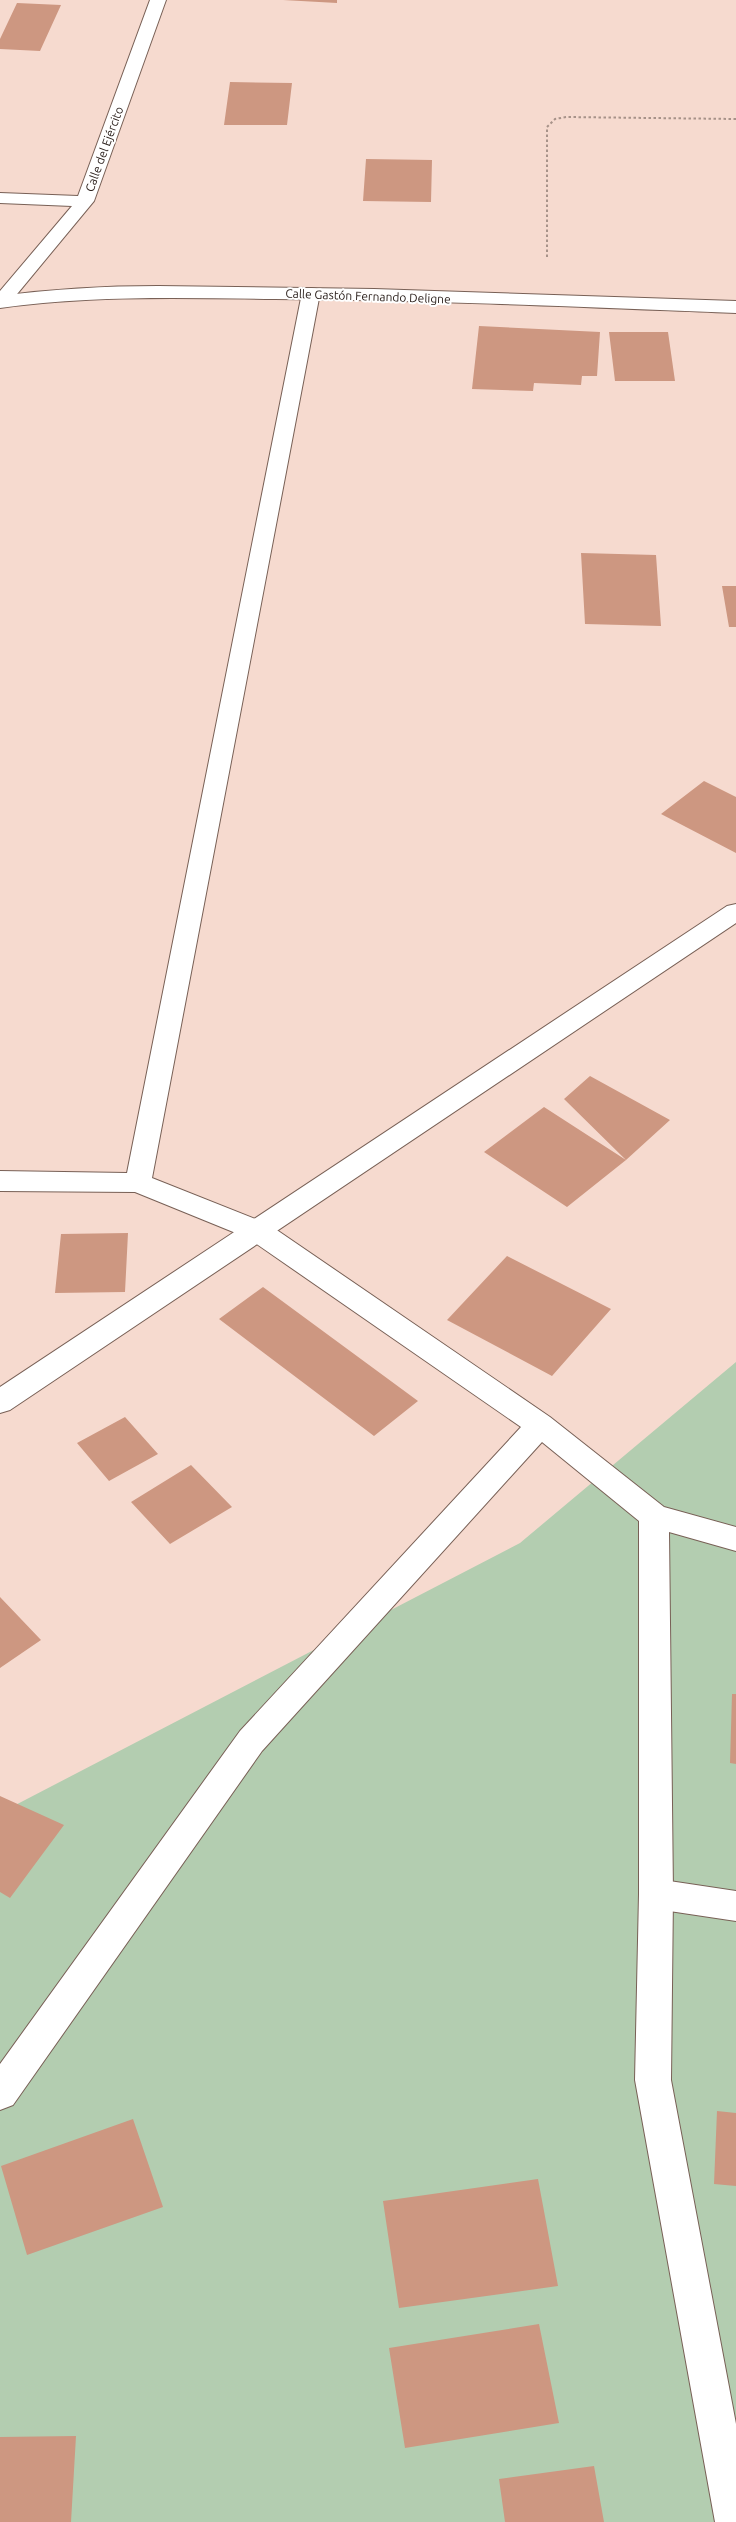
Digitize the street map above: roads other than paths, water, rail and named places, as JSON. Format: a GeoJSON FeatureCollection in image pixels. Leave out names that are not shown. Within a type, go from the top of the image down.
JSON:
{"type":"FeatureCollection","features":[{"type":"Feature","properties":{"kind":"street","name":"Calle del Ejército"},"geometry":{"type":"LineString","coordinates":[[0,302],[85,201],[158,0]]}},
{"type":"Feature","properties":{"kind":"street"},"geometry":{"type":"LineString","coordinates":[[0,198],[85,201]]}},
{"type":"Feature","properties":{"kind":"street","name":"Calle Gastón Fernando Deligne"},"geometry":{"type":"LineString","coordinates":[[0,302],[42,296],[101,292],[311,293],[736,307]]}},
{"type":"Feature","properties":{"kind":"street"},"geometry":{"type":"LineString","coordinates":[[138,1183],[311,293]]}},
{"type":"Feature","properties":{"kind":"street"},"geometry":{"type":"LineString","coordinates":[[0,1402],[736,912]]}},
{"type":"Feature","properties":{"kind":"street"},"geometry":{"type":"LineString","coordinates":[[0,1181],[138,1183],[258,1231],[540,1425],[654,1516],[736,1539]]}},
{"type":"Feature","properties":{"kind":"street"},"geometry":{"type":"LineString","coordinates":[[0,2093],[251,1741],[540,1425]]}},
{"type":"Feature","properties":{"kind":"street"},"geometry":{"type":"LineString","coordinates":[[654,1516],[656,1894],[653,2080],[736,2522]]}},
{"type":"Feature","properties":{"kind":"street"},"geometry":{"type":"LineString","coordinates":[[656,1894],[736,1906]]}}]}
